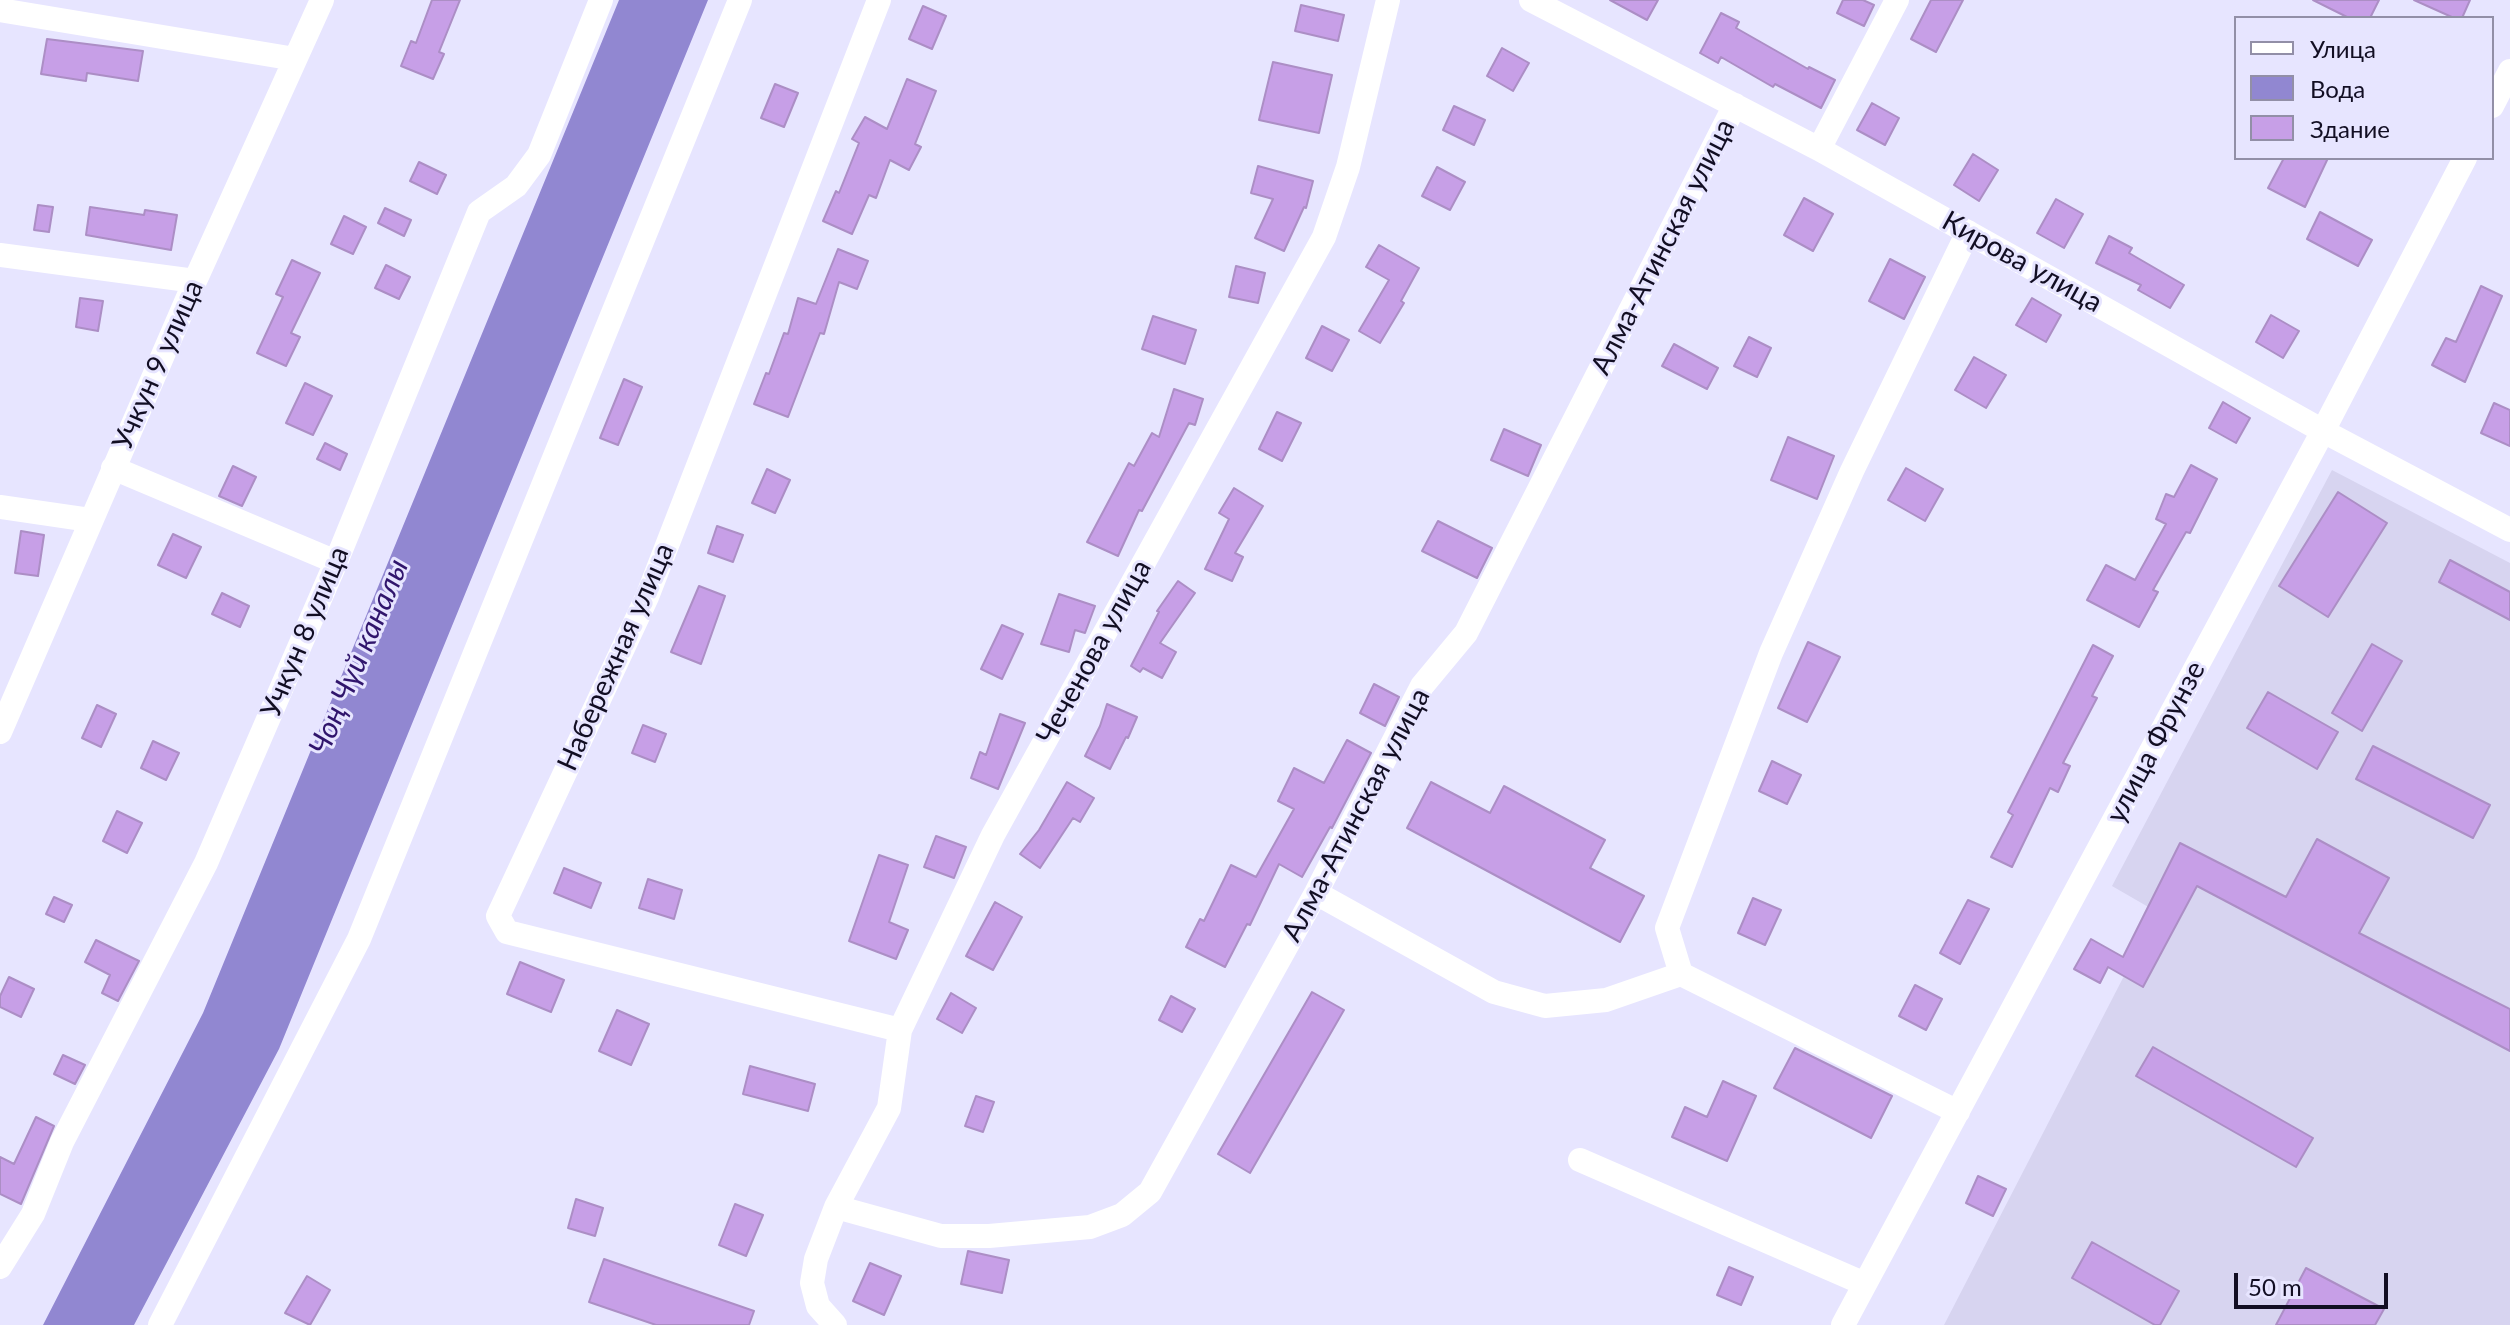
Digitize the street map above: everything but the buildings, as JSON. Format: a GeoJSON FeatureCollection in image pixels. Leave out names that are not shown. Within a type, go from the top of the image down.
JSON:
{"type":"FeatureCollection","features":[{"type":"Feature","properties":{"kind":"street","name":"Учкун 9 улица"},"geometry":{"type":"LineString","coordinates":[[0,732],[195,281],[322,0]]}},
{"type":"Feature","properties":{"kind":"street","name":"Учкун 8 улица"},"geometry":{"type":"LineString","coordinates":[[0,1267],[33,1214],[62,1142],[206,863],[336,562],[479,212],[516,186],[539,155],[601,0]]}},
{"type":"Feature","properties":{"kind":"street"},"geometry":{"type":"LineString","coordinates":[[160,1325],[359,939],[740,0]]}},
{"type":"Feature","properties":{"kind":"street","name":"Набережная улица"},"geometry":{"type":"LineString","coordinates":[[879,0],[647,597],[498,916],[507,932],[900,1030]]}},
{"type":"Feature","properties":{"kind":"street","name":"Чеченова улица"},"geometry":{"type":"LineString","coordinates":[[835,1325],[818,1306],[812,1283],[816,1259],[836,1207],[889,1108],[900,1030],[993,835],[1324,237],[1348,167],[1388,0]]}},
{"type":"Feature","properties":{"kind":"street","name":"Кирова улица"},"geometry":{"type":"LineString","coordinates":[[1531,0],[1819,149],[2323,431],[2510,530]]}},
{"type":"Feature","properties":{"kind":"street"},"geometry":{"type":"LineString","coordinates":[[1819,149],[1897,0]]}},
{"type":"Feature","properties":{"kind":"street"},"geometry":{"type":"LineString","coordinates":[[0,10],[295,59]]}},
{"type":"Feature","properties":{"kind":"street"},"geometry":{"type":"LineString","coordinates":[[2494,102],[2510,71]]}},
{"type":"Feature","properties":{"kind":"street","name":"Алма-Атинская улица"},"geometry":{"type":"LineString","coordinates":[[836,1207],[941,1236],[989,1236],[1090,1227],[1122,1215],[1150,1192],[1316,893],[1422,686],[1466,633],[1735,105]]}},
{"type":"Feature","properties":{"kind":"street","name":"улица Фрунзе"},"geometry":{"type":"LineString","coordinates":[[1843,1325],[2323,431],[2464,160]]}},
{"type":"Feature","properties":{"kind":"street"},"geometry":{"type":"LineString","coordinates":[[1681,974],[1667,928],[1765,668],[1852,471],[1968,232]]}},
{"type":"Feature","properties":{"kind":"street"},"geometry":{"type":"LineString","coordinates":[[0,255],[195,281]]}},
{"type":"Feature","properties":{"kind":"street"},"geometry":{"type":"LineString","coordinates":[[113,468],[336,562]]}},
{"type":"Feature","properties":{"kind":"street"},"geometry":{"type":"LineString","coordinates":[[0,507],[90,520]]}},
{"type":"Feature","properties":{"kind":"street"},"geometry":{"type":"LineString","coordinates":[[1316,893],[1494,992],[1545,1006],[1606,1000],[1681,974],[1958,1112]]}},
{"type":"Feature","properties":{"kind":"street"},"geometry":{"type":"LineString","coordinates":[[1580,1160],[1865,1284]]}},
{"type":"Feature","properties":{"kind":"shaded area"},"geometry":{"type":"Polygon","coordinates":[[[2332,470],[2510,563],[2510,1325],[1944,1325],[2157,912],[2112,886],[2332,470]]]}},
{"type":"Feature","properties":{"kind":"water","name":"Чоң Чүй каналы"},"geometry":{"type":"Polygon","coordinates":[[[619,0],[708,0],[279,1049],[134,1325],[43,1325],[203,1013],[619,0]]]}}]}
